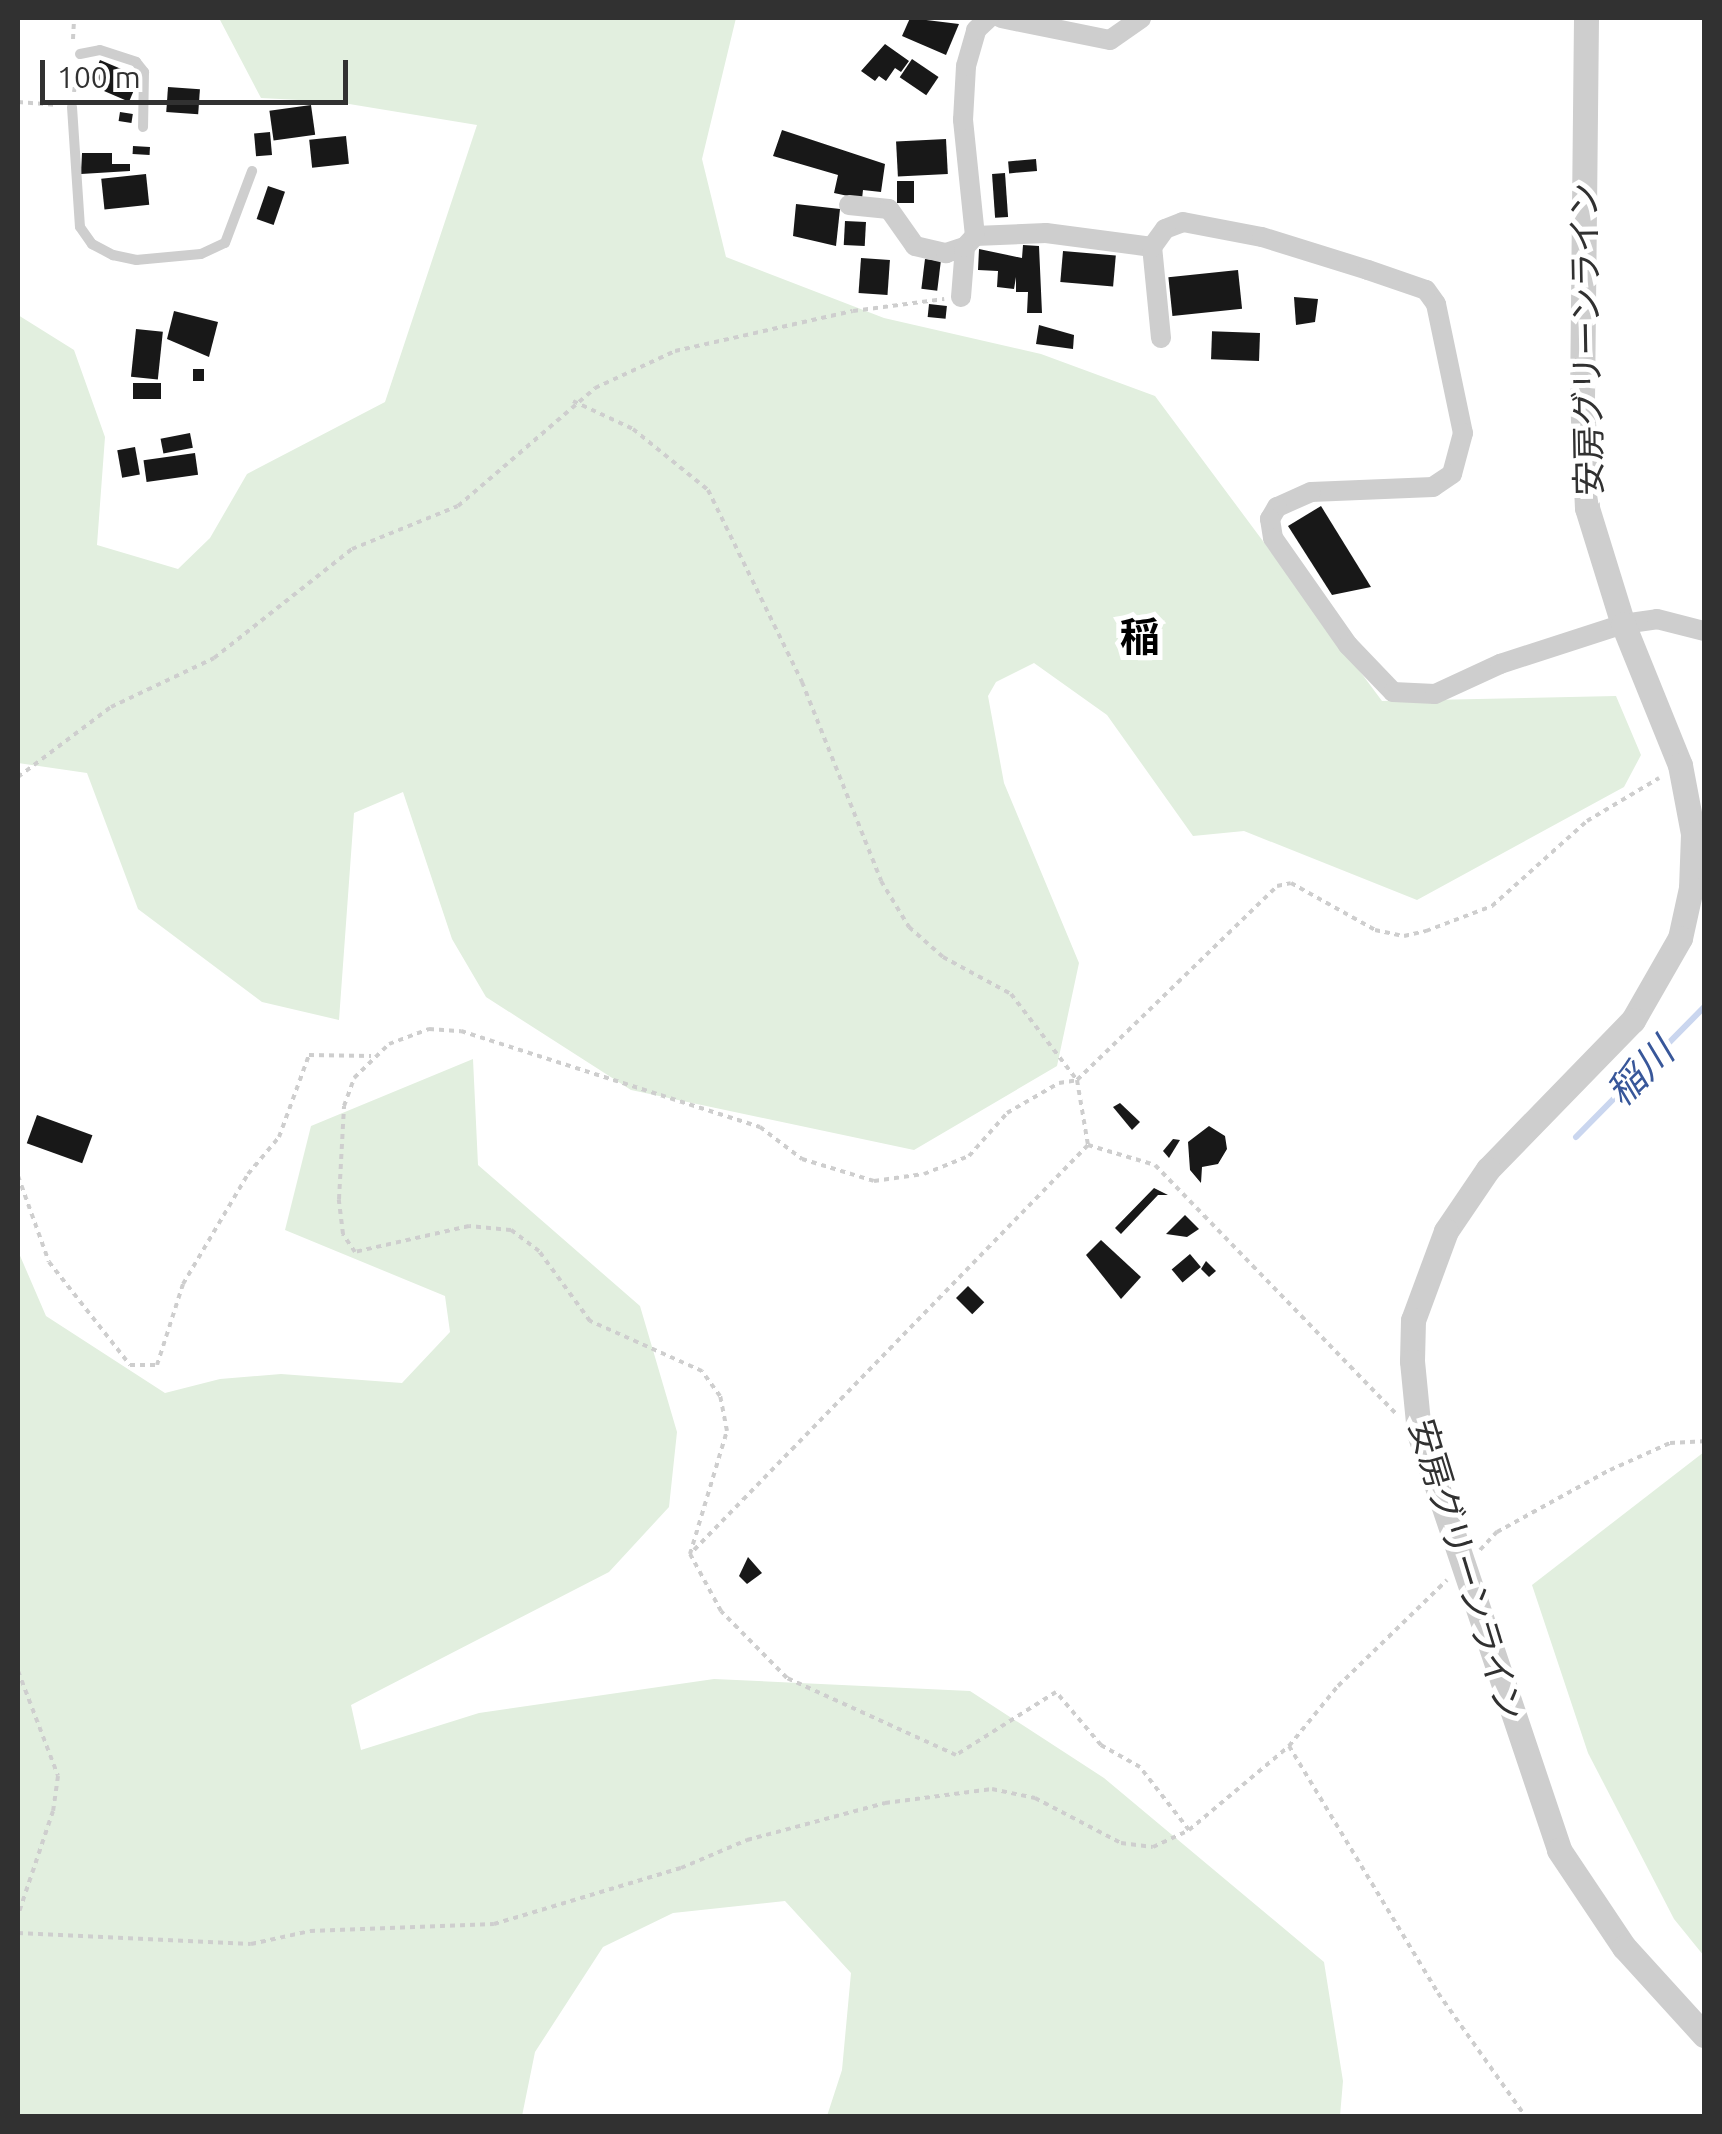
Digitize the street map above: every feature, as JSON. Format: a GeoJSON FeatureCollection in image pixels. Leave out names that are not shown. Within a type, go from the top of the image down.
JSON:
{"type":"FeatureCollection","features":[{"type":"Feature","properties":{"kind":"street"},"geometry":{"type":"LineString","coordinates":[[961,297],[970,242],[964,102],[976,30],[988,18]]}},
{"type":"Feature","properties":{"kind":"street"},"geometry":{"type":"LineString","coordinates":[[1001,18],[1110,40],[1140,18]]}},
{"type":"Feature","properties":{"kind":"street","name":"安房グリーンライン"},"geometry":{"type":"LineString","coordinates":[[1586,18],[1585,480],[1593,541],[1680,765],[1693,834],[1680,938],[1633,1020],[1488,1168],[1446,1231],[1414,1320],[1418,1433],[1560,1850],[1624,1948],[1704,2035]]}},
{"type":"Feature","properties":{"kind":"street"},"geometry":{"type":"LineString","coordinates":[[849,205],[888,209],[915,246],[946,253],[970,242],[1046,233],[1152,246]]}},
{"type":"Feature","properties":{"kind":"street"},"geometry":{"type":"LineString","coordinates":[[1161,338],[1152,246],[1165,228],[1183,222],[1262,238],[1416,287],[1436,304],[1463,433],[1452,474],[1433,486],[1312,492],[1277,506],[1270,520],[1273,538],[1338,629],[1392,692],[1435,694],[1623,624],[1658,619],[1704,631]]}},
{"type":"Feature","properties":{"kind":"lane"},"geometry":{"type":"LineString","coordinates":[[80,54],[100,50],[136,62],[144,72],[143,126]]}},
{"type":"Feature","properties":{"kind":"lane"},"geometry":{"type":"LineString","coordinates":[[72,107],[80,227],[92,244],[113,255],[136,260],[202,254],[225,243],[252,171]]}},
{"type":"Feature","properties":{"kind":"path"},"geometry":{"type":"LineString","coordinates":[[18,102],[72,107],[80,54],[74,18]]}},
{"type":"Feature","properties":{"kind":"path"},"geometry":{"type":"LineString","coordinates":[[18,777],[112,707],[214,658],[352,548],[458,506],[573,402],[675,351],[854,311],[961,297]]}},
{"type":"Feature","properties":{"kind":"path"},"geometry":{"type":"LineString","coordinates":[[573,402],[633,429],[708,490],[802,682],[881,881],[909,927],[944,957],[1011,994],[1077,1080],[1088,1146]]}},
{"type":"Feature","properties":{"kind":"path"},"geometry":{"type":"LineString","coordinates":[[18,1176],[50,1262],[130,1365],[157,1365],[183,1284],[248,1174],[279,1137],[309,1055],[371,1056],[429,1029],[462,1031],[760,1127],[802,1159],[874,1181],[924,1174],[969,1156],[1007,1113],[1059,1083],[1077,1080],[1277,886],[1291,883],[1375,930],[1404,936],[1426,931],[1492,906],[1588,821],[1680,765]]}},
{"type":"Feature","properties":{"kind":"path"},"geometry":{"type":"LineString","coordinates":[[371,1056],[344,1106],[343,1234],[356,1252],[469,1226],[511,1230],[539,1252],[590,1321],[702,1371],[720,1396],[727,1431],[690,1554],[721,1612],[787,1678],[824,1700],[956,1756],[1056,1692],[1101,1745],[1158,1786],[1189,1830]]}},
{"type":"Feature","properties":{"kind":"path"},"geometry":{"type":"LineString","coordinates":[[1088,1146],[1155,1165],[1418,1433]]}},
{"type":"Feature","properties":{"kind":"path"},"geometry":{"type":"LineString","coordinates":[[690,1554],[1088,1146]]}},
{"type":"Feature","properties":{"kind":"path"},"geometry":{"type":"LineString","coordinates":[[18,1933],[251,1944],[310,1931],[494,1924],[681,1868],[747,1840],[884,1803],[992,1790],[1035,1798],[1121,1843],[1154,1847],[1189,1830],[1289,1746],[1338,1686],[1497,1532],[1670,1442],[1704,1441]]}},
{"type":"Feature","properties":{"kind":"path"},"geometry":{"type":"LineString","coordinates":[[18,1671],[58,1776],[53,1810],[18,1914]]}},
{"type":"Feature","properties":{"kind":"path"},"geometry":{"type":"LineString","coordinates":[[1289,1746],[1438,1993],[1525,2116]]}},
{"type":"Feature","properties":{"kind":"green space"},"geometry":{"type":"Polygon","coordinates":[[[219,18],[736,18],[702,159],[726,257],[884,318],[1041,354],[1155,396],[1382,701],[1616,696],[1641,755],[1624,787],[1417,900],[1244,831],[1193,836],[1107,715],[1034,663],[996,682],[988,696],[1004,783],[1079,963],[1057,1066],[914,1150],[631,1090],[486,997],[452,939],[403,792],[354,813],[339,1020],[262,1002],[138,909],[87,773],[18,763],[18,315],[74,350],[105,437],[97,545],[178,569],[210,538],[247,474],[385,402],[477,125],[337,102],[261,98],[219,18]]]}},
{"type":"Feature","properties":{"kind":"green space"},"geometry":{"type":"Polygon","coordinates":[[[473,1059],[478,1165],[640,1306],[677,1432],[669,1507],[609,1572],[351,1705],[361,1750],[479,1713],[714,1679],[970,1691],[1104,1778],[1324,1962],[1343,2081],[1340,2116],[827,2116],[842,2070],[851,1973],[785,1901],[673,1913],[603,1947],[535,2052],[522,2116],[18,2116],[18,1251],[46,1316],[165,1393],[220,1379],[281,1374],[402,1383],[450,1332],[445,1296],[285,1230],[311,1126],[473,1059]]]}},
{"type":"Feature","properties":{"kind":"green space"},"geometry":{"type":"Polygon","coordinates":[[[1704,1452],[1704,1956],[1674,1919],[1588,1753],[1532,1585],[1704,1452]]]}},
{"type":"Feature","properties":{"kind":"building"},"geometry":{"type":"Polygon","coordinates":[[[910,18],[959,24],[946,55],[902,36],[910,18]]]}},
{"type":"Feature","properties":{"kind":"building"},"geometry":{"type":"Polygon","coordinates":[[[885,44],[909,61],[901,72],[895,68],[886,81],[879,76],[875,81],[861,71],[885,44]]]}},
{"type":"Feature","properties":{"kind":"building"},"geometry":{"type":"Polygon","coordinates":[[[912,59],[939,77],[926,95],[900,77],[912,59]]]}},
{"type":"Feature","properties":{"kind":"building"},"geometry":{"type":"Polygon","coordinates":[[[100,60],[140,77],[129,102],[89,85],[100,60]]]}},
{"type":"Feature","properties":{"kind":"building"},"geometry":{"type":"Polygon","coordinates":[[[168,87],[200,89],[198,114],[166,112],[168,87]]]}},
{"type":"Feature","properties":{"kind":"building"},"geometry":{"type":"Polygon","coordinates":[[[311,105],[315,135],[274,141],[269,111],[311,105]]]}},
{"type":"Feature","properties":{"kind":"building"},"geometry":{"type":"Polygon","coordinates":[[[120,112],[133,114],[131,123],[119,121],[120,112]]]}},
{"type":"Feature","properties":{"kind":"building"},"geometry":{"type":"Polygon","coordinates":[[[782,130],[885,164],[881,192],[863,190],[862,199],[834,193],[838,175],[773,156],[782,130]]]}},
{"type":"Feature","properties":{"kind":"building"},"geometry":{"type":"Polygon","coordinates":[[[270,132],[272,155],[256,156],[254,133],[270,132]]]}},
{"type":"Feature","properties":{"kind":"building"},"geometry":{"type":"Polygon","coordinates":[[[346,136],[349,164],[312,168],[309,140],[346,136]]]}},
{"type":"Feature","properties":{"kind":"building"},"geometry":{"type":"Polygon","coordinates":[[[946,139],[948,174],[898,177],[896,142],[946,139]]]}},
{"type":"Feature","properties":{"kind":"building"},"geometry":{"type":"Polygon","coordinates":[[[133,146],[150,147],[150,155],[133,154],[133,146]]]}},
{"type":"Feature","properties":{"kind":"building"},"geometry":{"type":"Polygon","coordinates":[[[82,153],[112,153],[112,164],[130,164],[130,171],[81,174],[82,153]]]}},
{"type":"Feature","properties":{"kind":"building"},"geometry":{"type":"Polygon","coordinates":[[[1036,159],[1037,171],[1009,173],[1008,161],[1036,159]]]}},
{"type":"Feature","properties":{"kind":"building"},"geometry":{"type":"Polygon","coordinates":[[[1005,173],[1008,217],[995,218],[992,174],[1005,173]]]}},
{"type":"Feature","properties":{"kind":"building"},"geometry":{"type":"Polygon","coordinates":[[[146,174],[149,205],[104,210],[101,179],[146,174]]]}},
{"type":"Feature","properties":{"kind":"building"},"geometry":{"type":"Polygon","coordinates":[[[897,181],[914,181],[914,203],[897,203],[897,181]]]}},
{"type":"Feature","properties":{"kind":"building"},"geometry":{"type":"Polygon","coordinates":[[[268,186],[285,192],[274,225],[257,219],[268,186]]]}},
{"type":"Feature","properties":{"kind":"building"},"geometry":{"type":"Polygon","coordinates":[[[796,204],[840,209],[836,246],[793,236],[796,204]]]}},
{"type":"Feature","properties":{"kind":"building"},"geometry":{"type":"Polygon","coordinates":[[[845,221],[866,222],[865,246],[844,245],[845,221]]]}},
{"type":"Feature","properties":{"kind":"building"},"geometry":{"type":"Polygon","coordinates":[[[1023,245],[1039,246],[1042,313],[1027,313],[1028,292],[1016,292],[1016,277],[1014,289],[997,287],[998,271],[978,270],[979,249],[1022,258],[1023,245]]]}},
{"type":"Feature","properties":{"kind":"building"},"geometry":{"type":"Polygon","coordinates":[[[1063,251],[1116,256],[1113,287],[1060,282],[1063,251]]]}},
{"type":"Feature","properties":{"kind":"building"},"geometry":{"type":"Polygon","coordinates":[[[861,258],[890,260],[887,295],[859,293],[861,258]]]}},
{"type":"Feature","properties":{"kind":"building"},"geometry":{"type":"Polygon","coordinates":[[[925,259],[941,261],[937,291],[921,289],[925,259]]]}},
{"type":"Feature","properties":{"kind":"building"},"geometry":{"type":"Polygon","coordinates":[[[1238,270],[1242,309],[1172,316],[1168,277],[1238,270]]]}},
{"type":"Feature","properties":{"kind":"building"},"geometry":{"type":"Polygon","coordinates":[[[1294,297],[1318,299],[1315,322],[1296,325],[1294,297]]]}},
{"type":"Feature","properties":{"kind":"building"},"geometry":{"type":"Polygon","coordinates":[[[929,304],[947,306],[946,319],[928,317],[929,304]]]}},
{"type":"Feature","properties":{"kind":"building"},"geometry":{"type":"Polygon","coordinates":[[[174,311],[218,322],[209,357],[167,339],[174,311]]]}},
{"type":"Feature","properties":{"kind":"building"},"geometry":{"type":"Polygon","coordinates":[[[1039,325],[1074,335],[1073,349],[1036,344],[1039,325]]]}},
{"type":"Feature","properties":{"kind":"building"},"geometry":{"type":"Polygon","coordinates":[[[136,329],[163,332],[158,380],[131,377],[136,329]]]}},
{"type":"Feature","properties":{"kind":"building"},"geometry":{"type":"Polygon","coordinates":[[[1212,331],[1260,333],[1259,361],[1211,359],[1212,331]]]}},
{"type":"Feature","properties":{"kind":"building"},"geometry":{"type":"Polygon","coordinates":[[[193,369],[204,369],[204,381],[193,381],[193,369]]]}},
{"type":"Feature","properties":{"kind":"building"},"geometry":{"type":"Polygon","coordinates":[[[133,383],[161,383],[161,399],[133,399],[133,383]]]}},
{"type":"Feature","properties":{"kind":"building"},"geometry":{"type":"Polygon","coordinates":[[[190,433],[193,448],[163,453],[161,439],[190,433]]]}},
{"type":"Feature","properties":{"kind":"building"},"geometry":{"type":"Polygon","coordinates":[[[135,447],[140,475],[122,478],[117,450],[135,447]]]}},
{"type":"Feature","properties":{"kind":"building"},"geometry":{"type":"Polygon","coordinates":[[[195,453],[198,475],[147,482],[144,460],[195,453]]]}},
{"type":"Feature","properties":{"kind":"building"},"geometry":{"type":"Polygon","coordinates":[[[1321,506],[1371,587],[1332,595],[1288,526],[1321,506]]]}},
{"type":"Feature","properties":{"kind":"building"},"geometry":{"type":"Polygon","coordinates":[[[1120,1103],[1140,1122],[1132,1130],[1113,1107],[1120,1103]]]}},
{"type":"Feature","properties":{"kind":"building"},"geometry":{"type":"Polygon","coordinates":[[[37,1115],[92,1135],[82,1163],[27,1143],[37,1115]]]}},
{"type":"Feature","properties":{"kind":"building"},"geometry":{"type":"Polygon","coordinates":[[[1209,1126],[1225,1136],[1227,1149],[1218,1164],[1202,1167],[1201,1183],[1190,1170],[1188,1142],[1209,1126]]]}},
{"type":"Feature","properties":{"kind":"building"},"geometry":{"type":"Polygon","coordinates":[[[1173,1139],[1180,1140],[1169,1158],[1163,1151],[1173,1139]]]}},
{"type":"Feature","properties":{"kind":"building"},"geometry":{"type":"Polygon","coordinates":[[[1154,1188],[1168,1195],[1158,1195],[1121,1234],[1115,1228],[1154,1188]]]}},
{"type":"Feature","properties":{"kind":"building"},"geometry":{"type":"Polygon","coordinates":[[[1185,1215],[1199,1229],[1187,1237],[1166,1234],[1185,1215]]]}},
{"type":"Feature","properties":{"kind":"building"},"geometry":{"type":"Polygon","coordinates":[[[1101,1240],[1141,1277],[1121,1299],[1086,1255],[1101,1240]]]}},
{"type":"Feature","properties":{"kind":"building"},"geometry":{"type":"Polygon","coordinates":[[[1190,1254],[1201,1267],[1183,1282],[1172,1269],[1190,1254]]]}},
{"type":"Feature","properties":{"kind":"building"},"geometry":{"type":"Polygon","coordinates":[[[1206,1261],[1216,1271],[1209,1277],[1201,1269],[1206,1261]]]}},
{"type":"Feature","properties":{"kind":"building"},"geometry":{"type":"Polygon","coordinates":[[[968,1286],[984,1302],[972,1314],[956,1298],[968,1286]]]}},
{"type":"Feature","properties":{"kind":"building"},"geometry":{"type":"Polygon","coordinates":[[[748,1557],[762,1573],[747,1584],[739,1576],[748,1557]]]}},
{"type":"Feature","properties":{"kind":"waterway","name":"稲川"},"geometry":{"type":"LineString","coordinates":[[1576,1137],[1704,1007]]}},
{"type":"Feature","properties":{"kind":"district","name":"稲"},"geometry":{"type":"Point","coordinates":[1140,637]}}]}
